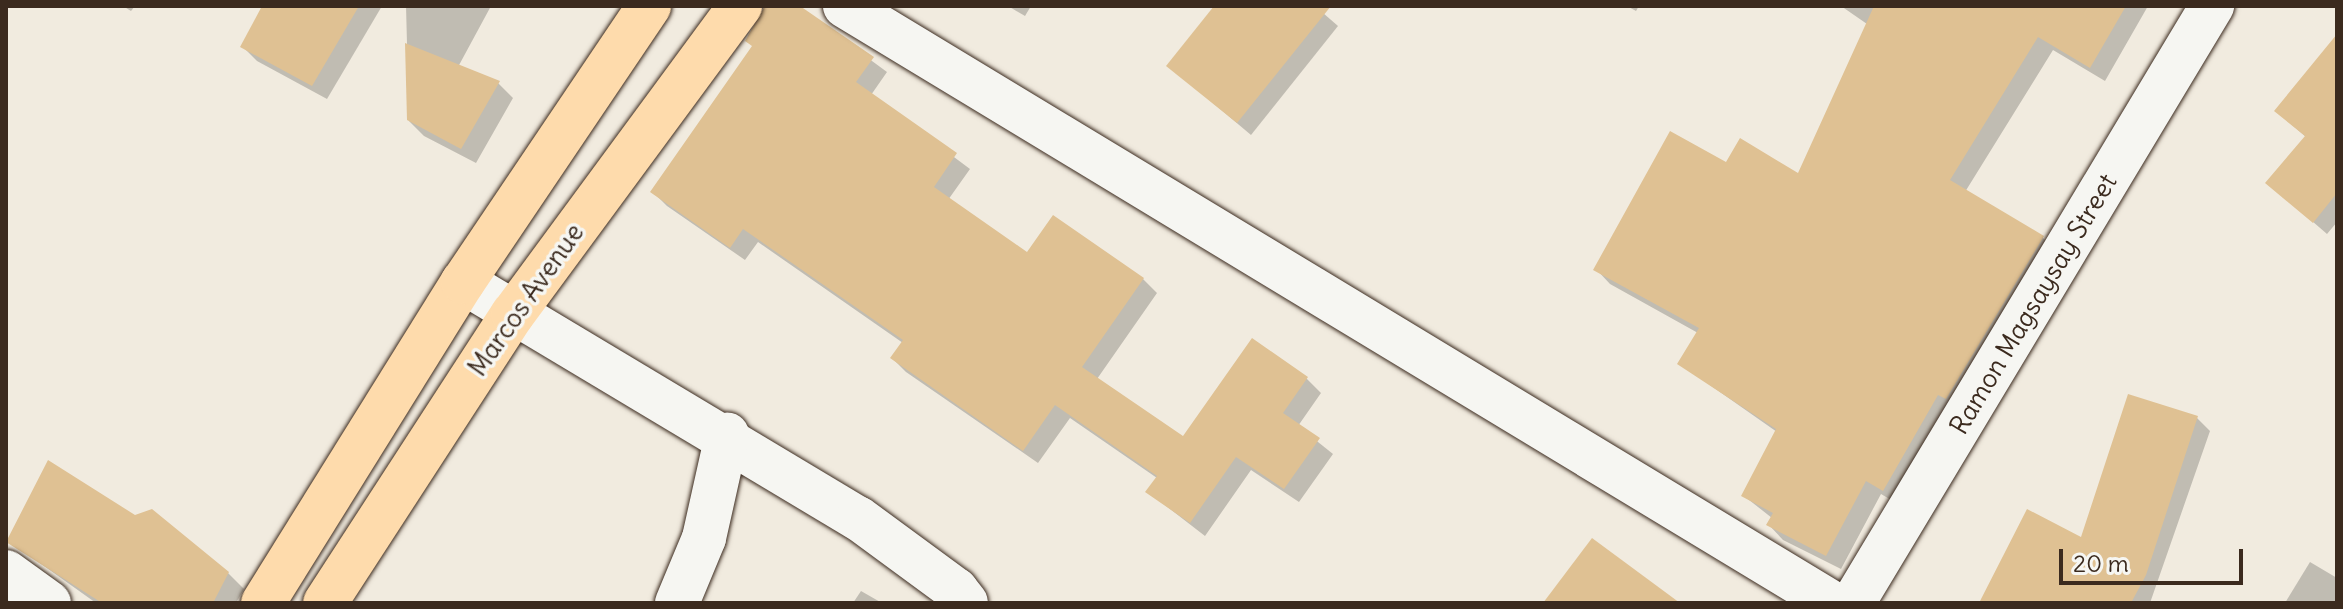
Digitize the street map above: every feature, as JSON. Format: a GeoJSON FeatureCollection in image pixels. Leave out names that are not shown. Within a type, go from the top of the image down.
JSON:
{"type":"FeatureCollection","features":[{"type":"Feature","properties":{"kind":"main road"},"geometry":{"type":"LineString","coordinates":[[263,603],[463,282],[649,6]]}},
{"type":"Feature","properties":{"kind":"main road","name":"Marcos Avenue"},"geometry":{"type":"LineString","coordinates":[[325,603],[513,314],[740,6]]}},
{"type":"Feature","properties":{"kind":"street"},"geometry":{"type":"LineString","coordinates":[[845,6],[1832,603]]}},
{"type":"Feature","properties":{"kind":"street","name":"Ramon Magsaysay Street"},"geometry":{"type":"LineString","coordinates":[[1853,603],[2212,6]]}},
{"type":"Feature","properties":{"kind":"street"},"geometry":{"type":"LineString","coordinates":[[463,282],[513,314],[727,435],[858,518],[966,603]]}},
{"type":"Feature","properties":{"kind":"street"},"geometry":{"type":"LineString","coordinates":[[677,603],[704,538],[727,435]]}},
{"type":"Feature","properties":{"kind":"street"},"geometry":{"type":"LineString","coordinates":[[6,572],[49,603]]}},
{"type":"Feature","properties":{"kind":"building"},"geometry":{"type":"Polygon","coordinates":[[[262,6],[359,6],[312,86],[240,47],[262,6]]]}},
{"type":"Feature","properties":{"kind":"building"},"geometry":{"type":"Polygon","coordinates":[[[765,6],[800,6],[874,57],[856,82],[957,153],[934,187],[1027,252],[1053,215],[1144,278],[1082,367],[1183,436],[1252,338],[1308,377],[1283,413],[1320,438],[1284,489],[1236,457],[1190,523],[1145,492],[1157,476],[1055,405],[1023,451],[890,358],[903,340],[743,229],[730,248],[650,192],[752,46],[745,41],[765,6]]]}},
{"type":"Feature","properties":{"kind":"building"},"geometry":{"type":"Polygon","coordinates":[[[1214,6],[1331,6],[1237,123],[1166,66],[1214,6]]]}},
{"type":"Feature","properties":{"kind":"building"},"geometry":{"type":"Polygon","coordinates":[[[1874,6],[2126,6],[2090,68],[2038,37],[1950,180],[2044,236],[1946,399],[1938,395],[1883,491],[1866,481],[1826,556],[1766,525],[1773,513],[1741,496],[1776,429],[1677,364],[1699,328],[1593,270],[1670,131],[1726,162],[1740,138],[1798,173],[1874,6]]]}},
{"type":"Feature","properties":{"kind":"building"},"geometry":{"type":"Polygon","coordinates":[[[2337,34],[2337,193],[2313,223],[2265,183],[2305,136],[2274,111],[2337,34]]]}},
{"type":"Feature","properties":{"kind":"building"},"geometry":{"type":"Polygon","coordinates":[[[405,43],[500,81],[461,149],[407,120],[405,43]]]}},
{"type":"Feature","properties":{"kind":"building"},"geometry":{"type":"Polygon","coordinates":[[[2128,394],[2198,416],[2146,575],[2131,603],[1979,603],[2027,509],[2081,537],[2128,394]]]}},
{"type":"Feature","properties":{"kind":"building"},"geometry":{"type":"Polygon","coordinates":[[[48,460],[135,515],[152,509],[229,572],[213,603],[102,603],[6,542],[48,460]]]}},
{"type":"Feature","properties":{"kind":"building"},"geometry":{"type":"Polygon","coordinates":[[[1592,538],[1680,603],[1543,603],[1592,538]]]}}]}
